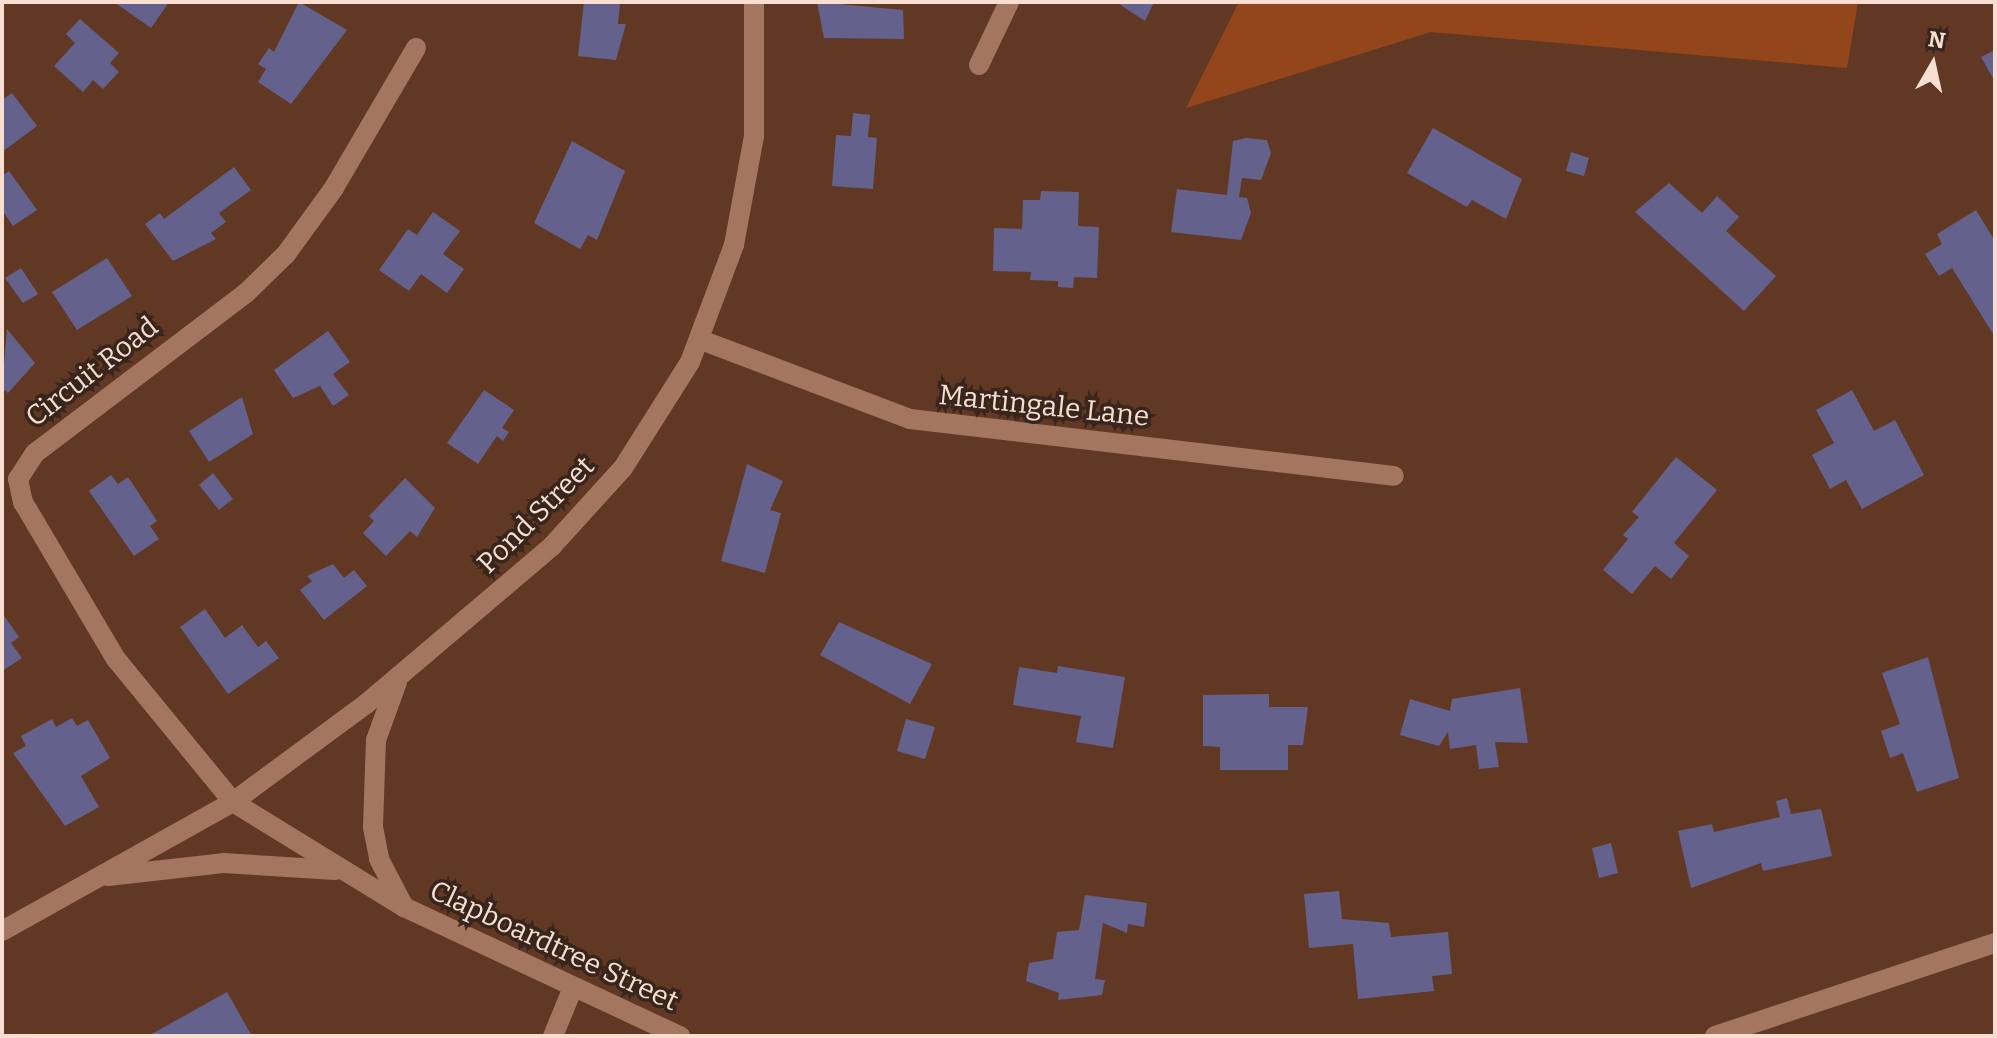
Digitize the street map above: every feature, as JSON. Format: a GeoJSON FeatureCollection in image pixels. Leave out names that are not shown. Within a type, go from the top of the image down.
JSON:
{"type":"FeatureCollection","features":[{"type":"Feature","properties":{"kind":"street","name":"Pond Street"},"geometry":{"type":"LineString","coordinates":[[2,931],[80,882],[233,802],[397,680],[552,546],[607,486],[701,340],[734,245],[752,154],[754,2]]}},
{"type":"Feature","properties":{"kind":"street"},"geometry":{"type":"LineString","coordinates":[[979,65],[1009,2]]}},
{"type":"Feature","properties":{"kind":"street","name":"Circuit Road"},"geometry":{"type":"LineString","coordinates":[[233,802],[116,659],[35,532],[18,479],[35,453],[246,293],[286,254],[334,188],[416,48]]}},
{"type":"Feature","properties":{"kind":"street","name":"Martingale Lane"},"geometry":{"type":"LineString","coordinates":[[701,340],[896,416],[1394,476]]}},
{"type":"Feature","properties":{"kind":"street","name":"Clapboardtree Street"},"geometry":{"type":"LineString","coordinates":[[397,680],[376,740],[373,827],[379,859],[404,907]]}},
{"type":"Feature","properties":{"kind":"street","name":"Clapboardtree Street"},"geometry":{"type":"LineString","coordinates":[[233,802],[336,870],[404,907],[572,990],[680,1036]]}},
{"type":"Feature","properties":{"kind":"street","name":"Pond Street"},"geometry":{"type":"LineString","coordinates":[[80,882],[199,864],[336,870]]}},
{"type":"Feature","properties":{"kind":"street"},"geometry":{"type":"LineString","coordinates":[[1715,1036],[1995,943]]}},
{"type":"Feature","properties":{"kind":"street"},"geometry":{"type":"LineString","coordinates":[[553,1036],[572,990]]}},
{"type":"Feature","properties":{"kind":"shaded area"},"geometry":{"type":"Polygon","coordinates":[[[1239,2],[1858,2],[1847,68],[1431,32],[1186,108],[1239,2]]]}},
{"type":"Feature","properties":{"kind":"building"},"geometry":{"type":"Polygon","coordinates":[[[114,2],[169,2],[151,28],[114,2]]]}},
{"type":"Feature","properties":{"kind":"building"},"geometry":{"type":"Polygon","coordinates":[[[299,2],[347,30],[291,104],[258,82],[266,69],[258,64],[269,48],[274,52],[299,2]]]}},
{"type":"Feature","properties":{"kind":"building"},"geometry":{"type":"Polygon","coordinates":[[[584,2],[620,3],[618,24],[626,24],[616,60],[578,56],[584,2]]]}},
{"type":"Feature","properties":{"kind":"building"},"geometry":{"type":"Polygon","coordinates":[[[817,2],[903,10],[904,39],[824,38],[817,2]]]}},
{"type":"Feature","properties":{"kind":"building"},"geometry":{"type":"Polygon","coordinates":[[[1116,2],[1154,2],[1145,21],[1116,2]]]}},
{"type":"Feature","properties":{"kind":"building"},"geometry":{"type":"Polygon","coordinates":[[[80,19],[119,53],[110,63],[119,72],[103,89],[93,80],[83,92],[54,66],[75,43],[66,34],[80,19]]]}},
{"type":"Feature","properties":{"kind":"building"},"geometry":{"type":"Polygon","coordinates":[[[1995,50],[1995,82],[1981,57],[1995,50]]]}},
{"type":"Feature","properties":{"kind":"building"},"geometry":{"type":"Polygon","coordinates":[[[12,93],[37,126],[2,152],[2,100],[12,93]]]}},
{"type":"Feature","properties":{"kind":"building"},"geometry":{"type":"Polygon","coordinates":[[[853,113],[870,115],[868,137],[877,138],[873,189],[832,186],[836,135],[851,136],[853,113]]]}},
{"type":"Feature","properties":{"kind":"building"},"geometry":{"type":"Polygon","coordinates":[[[1433,128],[1522,179],[1506,219],[1472,200],[1467,207],[1407,173],[1433,128]]]}},
{"type":"Feature","properties":{"kind":"building"},"geometry":{"type":"Polygon","coordinates":[[[1246,138],[1267,140],[1271,153],[1261,180],[1242,178],[1239,197],[1247,198],[1251,213],[1241,240],[1171,232],[1177,189],[1227,195],[1233,141],[1246,138]]]}},
{"type":"Feature","properties":{"kind":"building"},"geometry":{"type":"Polygon","coordinates":[[[572,141],[625,171],[597,240],[588,235],[580,249],[534,223],[572,141]]]}},
{"type":"Feature","properties":{"kind":"building"},"geometry":{"type":"Polygon","coordinates":[[[1571,152],[1589,158],[1584,176],[1566,171],[1571,152]]]}},
{"type":"Feature","properties":{"kind":"building"},"geometry":{"type":"Polygon","coordinates":[[[234,167],[251,190],[219,213],[226,222],[211,233],[216,239],[173,261],[145,224],[160,213],[164,219],[234,167]]]}},
{"type":"Feature","properties":{"kind":"building"},"geometry":{"type":"Polygon","coordinates":[[[9,171],[37,210],[13,226],[2,210],[2,176],[9,171]]]}},
{"type":"Feature","properties":{"kind":"building"},"geometry":{"type":"Polygon","coordinates":[[[1669,183],[1702,213],[1717,196],[1739,217],[1726,231],[1776,276],[1744,311],[1635,212],[1669,183]]]}},
{"type":"Feature","properties":{"kind":"building"},"geometry":{"type":"Polygon","coordinates":[[[1041,191],[1079,192],[1078,226],[1099,227],[1097,278],[1074,277],[1073,288],[1058,287],[1058,281],[1030,280],[1031,272],[993,271],[994,228],[1022,229],[1023,200],[1040,200],[1041,191]]]}},
{"type":"Feature","properties":{"kind":"building"},"geometry":{"type":"Polygon","coordinates":[[[1976,210],[1995,241],[1995,337],[1952,268],[1939,276],[1925,254],[1942,244],[1937,234],[1976,210]]]}},
{"type":"Feature","properties":{"kind":"building"},"geometry":{"type":"Polygon","coordinates":[[[433,212],[460,231],[443,254],[464,269],[447,293],[421,274],[409,291],[379,270],[408,229],[417,235],[433,212]]]}},
{"type":"Feature","properties":{"kind":"building"},"geometry":{"type":"Polygon","coordinates":[[[107,258],[132,296],[77,330],[52,292],[107,258]]]}},
{"type":"Feature","properties":{"kind":"building"},"geometry":{"type":"Polygon","coordinates":[[[21,268],[38,294],[23,303],[5,278],[21,268]]]}},
{"type":"Feature","properties":{"kind":"building"},"geometry":{"type":"Polygon","coordinates":[[[7,329],[35,363],[8,393],[2,388],[7,329]]]}},
{"type":"Feature","properties":{"kind":"building"},"geometry":{"type":"Polygon","coordinates":[[[328,331],[350,362],[333,374],[349,395],[333,406],[320,386],[293,398],[274,370],[328,331]]]}},
{"type":"Feature","properties":{"kind":"building"},"geometry":{"type":"Polygon","coordinates":[[[484,390],[514,410],[502,428],[509,432],[503,441],[497,436],[478,464],[447,443],[484,390]]]}},
{"type":"Feature","properties":{"kind":"building"},"geometry":{"type":"Polygon","coordinates":[[[1852,390],[1874,431],[1895,420],[1924,475],[1862,509],[1846,480],[1830,489],[1812,455],[1834,443],[1816,410],[1852,390]]]}},
{"type":"Feature","properties":{"kind":"building"},"geometry":{"type":"Polygon","coordinates":[[[242,397],[253,434],[209,462],[189,431],[242,397]]]}},
{"type":"Feature","properties":{"kind":"building"},"geometry":{"type":"Polygon","coordinates":[[[1676,457],[1717,490],[1674,543],[1689,556],[1671,579],[1655,566],[1632,594],[1603,570],[1628,539],[1623,535],[1639,517],[1632,512],[1676,457]]]}},
{"type":"Feature","properties":{"kind":"building"},"geometry":{"type":"Polygon","coordinates":[[[747,464],[783,481],[770,510],[781,513],[765,573],[721,561],[747,464]]]}},
{"type":"Feature","properties":{"kind":"building"},"geometry":{"type":"Polygon","coordinates":[[[213,473],[233,499],[219,510],[199,485],[213,473]]]}},
{"type":"Feature","properties":{"kind":"building"},"geometry":{"type":"Polygon","coordinates":[[[111,475],[118,484],[128,477],[157,521],[150,526],[159,539],[134,556],[89,491],[111,475]]]}},
{"type":"Feature","properties":{"kind":"building"},"geometry":{"type":"Polygon","coordinates":[[[405,478],[435,508],[417,537],[410,531],[386,556],[363,533],[374,521],[369,516],[405,478]]]}},
{"type":"Feature","properties":{"kind":"building"},"geometry":{"type":"Polygon","coordinates":[[[333,564],[344,578],[354,570],[367,586],[324,620],[300,590],[312,581],[307,576],[333,564]]]}},
{"type":"Feature","properties":{"kind":"building"},"geometry":{"type":"Polygon","coordinates":[[[205,609],[225,638],[242,625],[258,647],[266,641],[279,658],[228,694],[180,627],[205,609]]]}},
{"type":"Feature","properties":{"kind":"building"},"geometry":{"type":"Polygon","coordinates":[[[2,613],[19,637],[11,643],[22,658],[2,671],[2,613]]]}},
{"type":"Feature","properties":{"kind":"building"},"geometry":{"type":"Polygon","coordinates":[[[839,622],[932,664],[910,704],[820,655],[839,622]]]}},
{"type":"Feature","properties":{"kind":"building"},"geometry":{"type":"Polygon","coordinates":[[[1928,657],[1959,778],[1917,792],[1903,753],[1890,758],[1881,731],[1900,724],[1882,673],[1928,657]]]}},
{"type":"Feature","properties":{"kind":"building"},"geometry":{"type":"Polygon","coordinates":[[[1058,666],[1125,677],[1113,748],[1076,742],[1081,716],[1013,705],[1019,667],[1057,673],[1058,666]]]}},
{"type":"Feature","properties":{"kind":"building"},"geometry":{"type":"Polygon","coordinates":[[[1520,688],[1528,743],[1495,742],[1499,767],[1479,769],[1476,745],[1450,749],[1448,732],[1439,746],[1400,735],[1410,699],[1450,711],[1452,699],[1520,688]]]}},
{"type":"Feature","properties":{"kind":"building"},"geometry":{"type":"Polygon","coordinates":[[[1269,694],[1269,707],[1308,707],[1303,745],[1288,745],[1288,770],[1220,770],[1220,747],[1203,746],[1203,695],[1269,694]]]}},
{"type":"Feature","properties":{"kind":"building"},"geometry":{"type":"Polygon","coordinates":[[[72,718],[77,726],[88,720],[110,758],[81,776],[99,807],[65,826],[13,753],[26,746],[21,736],[52,719],[56,727],[72,718]]]}},
{"type":"Feature","properties":{"kind":"building"},"geometry":{"type":"Polygon","coordinates":[[[906,719],[935,727],[925,759],[897,751],[906,719]]]}},
{"type":"Feature","properties":{"kind":"building"},"geometry":{"type":"Polygon","coordinates":[[[1787,798],[1791,814],[1821,809],[1832,856],[1763,871],[1761,863],[1691,888],[1678,831],[1712,824],[1714,832],[1780,817],[1776,801],[1787,798]]]}},
{"type":"Feature","properties":{"kind":"building"},"geometry":{"type":"Polygon","coordinates":[[[1611,843],[1618,873],[1599,878],[1592,848],[1611,843]]]}},
{"type":"Feature","properties":{"kind":"building"},"geometry":{"type":"Polygon","coordinates":[[[1339,891],[1342,919],[1389,923],[1391,937],[1448,932],[1452,974],[1432,976],[1434,991],[1358,999],[1353,944],[1309,948],[1304,894],[1339,891]]]}},
{"type":"Feature","properties":{"kind":"building"},"geometry":{"type":"Polygon","coordinates":[[[1085,895],[1147,903],[1144,927],[1128,924],[1127,933],[1103,923],[1095,979],[1105,980],[1102,995],[1058,1000],[1059,993],[1026,981],[1029,963],[1053,959],[1057,932],[1079,930],[1085,895]]]}},
{"type":"Feature","properties":{"kind":"building"},"geometry":{"type":"Polygon","coordinates":[[[227,992],[252,1036],[148,1036],[227,992]]]}}]}
